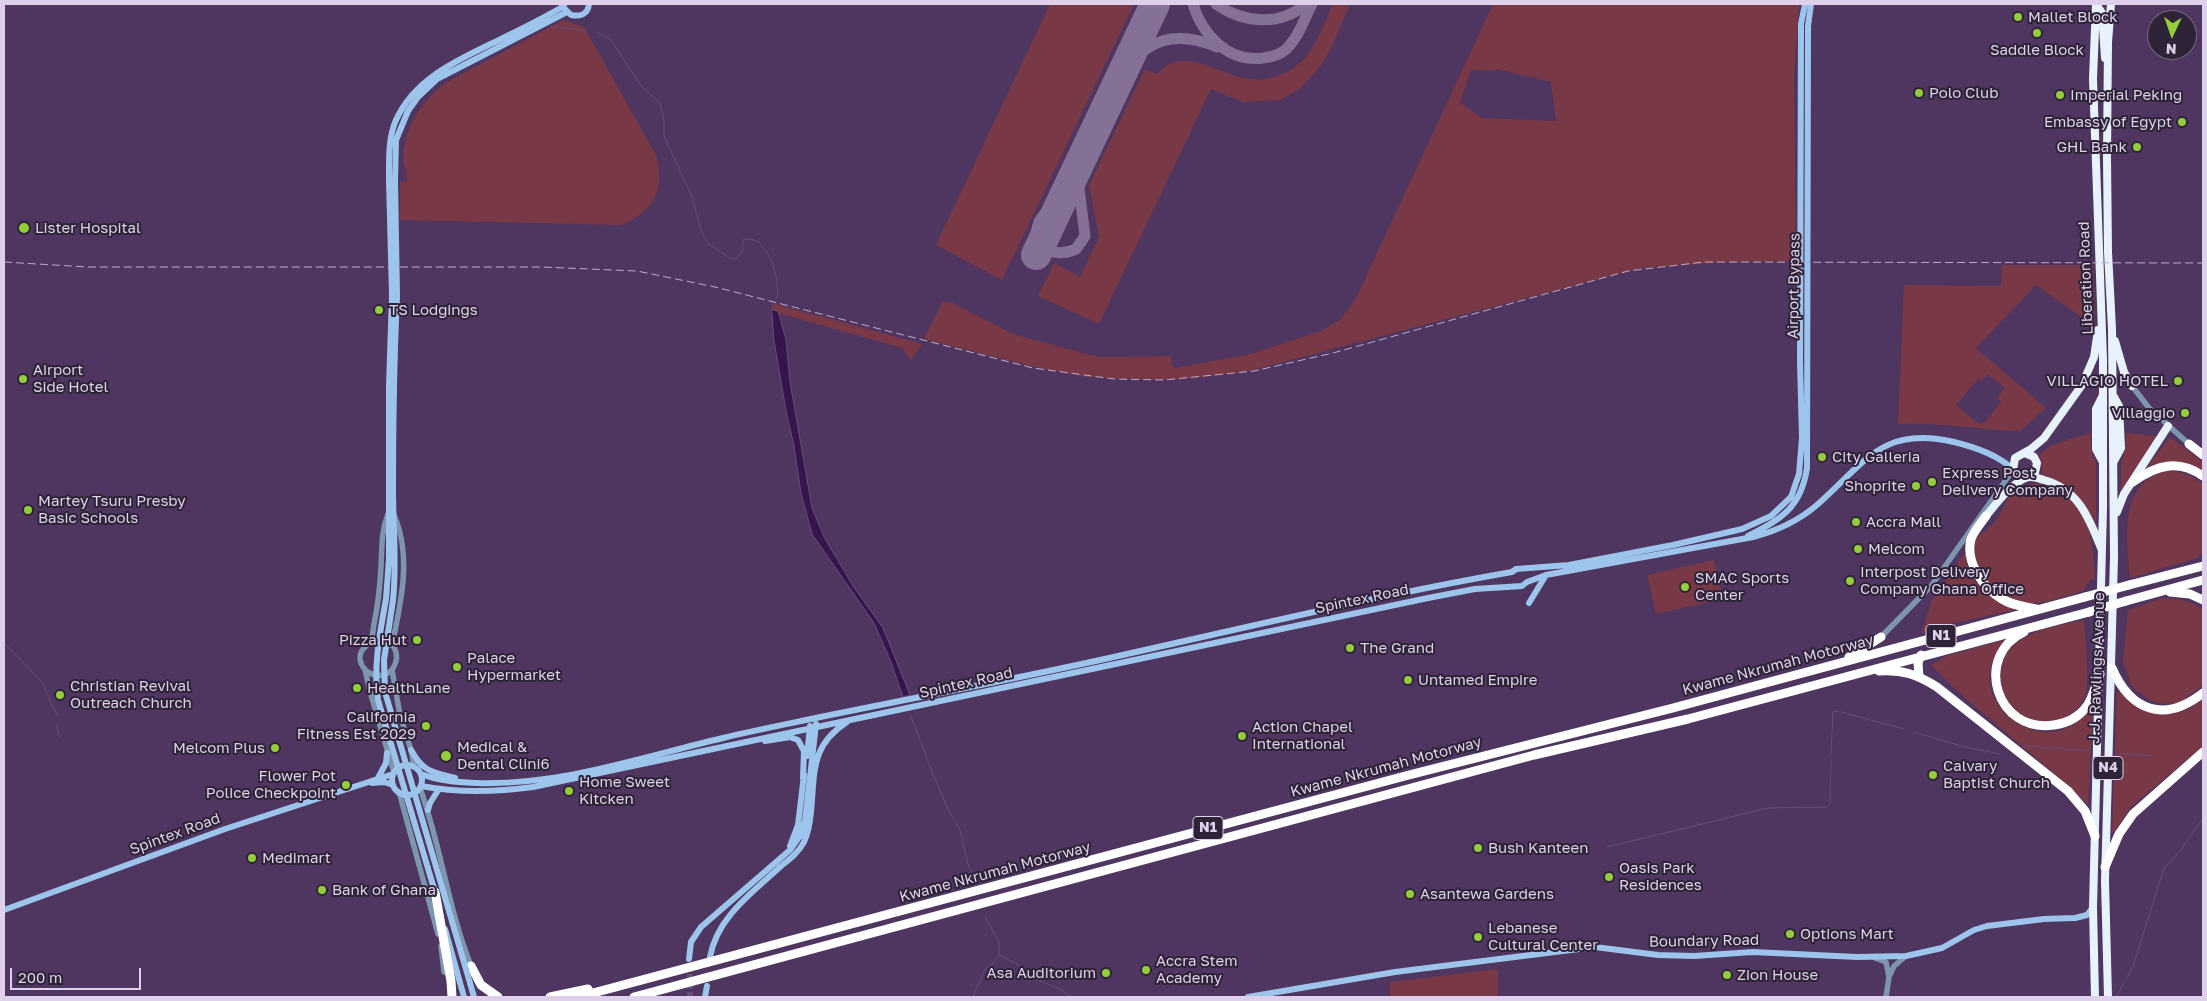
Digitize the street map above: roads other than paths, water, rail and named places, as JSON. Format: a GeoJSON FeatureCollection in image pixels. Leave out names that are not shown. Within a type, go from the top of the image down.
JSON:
{"type":"FeatureCollection","features":[{"type":"Feature","properties":{"kind":"highway"},"geometry":{"type":"LineString","coordinates":[[2096,4],[2102,13],[2103,47],[2108,67]]}},
{"type":"Feature","properties":{"kind":"highway","name":"Liberation Road"},"geometry":{"type":"LineString","coordinates":[[2096,4],[2093,89],[2103,395],[2102,552]]}},
{"type":"Feature","properties":{"kind":"highway","name":"Liberation Road"},"geometry":{"type":"LineString","coordinates":[[2111,4],[2108,67],[2108,252],[2113,395],[2119,406],[2121,448],[2114,462],[2114,520]]}},
{"type":"Feature","properties":{"kind":"highway"},"geometry":{"type":"LineString","coordinates":[[2100,313],[2094,357],[2082,386],[2044,438],[2025,453],[2015,458],[2013,469],[2017,475],[2052,482],[2069,492],[2082,507],[2102,552]]}},
{"type":"Feature","properties":{"kind":"highway"},"geometry":{"type":"LineString","coordinates":[[2112,329],[2124,372],[2132,386]]}},
{"type":"Feature","properties":{"kind":"highway"},"geometry":{"type":"LineString","coordinates":[[2114,520],[2121,498],[2168,426]]}},
{"type":"Feature","properties":{"kind":"highway"},"geometry":{"type":"LineString","coordinates":[[2189,444],[2203,455]]}},
{"type":"Feature","properties":{"kind":"highway"},"geometry":{"type":"LineString","coordinates":[[2025,453],[2034,457],[2037,463],[2035,473],[2008,491],[1974,533],[1970,546],[1972,562],[1988,588],[2002,600],[2014,605],[2041,610]]}},
{"type":"Feature","properties":{"kind":"highway"},"geometry":{"type":"LineString","coordinates":[[2133,482],[2153,469],[2167,466],[2192,470],[2203,476]]}},
{"type":"Feature","properties":{"kind":"highway","name":"J.J. Rawlings Avenue"},"geometry":{"type":"LineString","coordinates":[[2108,997],[2105,867],[2112,668],[2114,520]]}},
{"type":"Feature","properties":{"kind":"highway","name":"J.J. Rawlings Avenue"},"geometry":{"type":"LineString","coordinates":[[2095,997],[2093,907],[2102,552]]}},
{"type":"Feature","properties":{"kind":"highway"},"geometry":{"type":"LineString","coordinates":[[2189,570],[2203,561]]}},
{"type":"Feature","properties":{"kind":"highway","name":"Kwame Nkrumah Motorway"},"geometry":{"type":"LineString","coordinates":[[578,997],[1389,780],[1673,708],[2203,566]]}},
{"type":"Feature","properties":{"kind":"highway","name":"Kwame Nkrumah Motorway"},"geometry":{"type":"LineString","coordinates":[[634,997],[1534,755],[1654,728],[2203,580]]}},
{"type":"Feature","properties":{"kind":"highway"},"geometry":{"type":"LineString","coordinates":[[2157,592],[2180,592],[2203,600]]}},
{"type":"Feature","properties":{"kind":"highway"},"geometry":{"type":"LineString","coordinates":[[2036,626],[2013,639],[1998,662],[1996,686],[2004,706],[2010,713],[2025,722],[2037,726],[2067,722],[2076,717],[2088,704],[2100,674]]}},
{"type":"Feature","properties":{"kind":"highway"},"geometry":{"type":"LineString","coordinates":[[1840,662],[1881,637]]}},
{"type":"Feature","properties":{"kind":"highway"},"geometry":{"type":"LineString","coordinates":[[1919,677],[1918,663],[1921,656]]}},
{"type":"Feature","properties":{"kind":"highway"},"geometry":{"type":"LineString","coordinates":[[2112,668],[2120,687],[2128,696],[2143,706],[2159,710],[2172,710],[2183,707],[2203,693]]}},
{"type":"Feature","properties":{"kind":"highway"},"geometry":{"type":"LineString","coordinates":[[1856,674],[1897,671],[1919,677],[1937,688],[2068,791],[2085,811],[2095,836]]}},
{"type":"Feature","properties":{"kind":"highway"},"geometry":{"type":"LineString","coordinates":[[2105,867],[2118,834],[2133,814],[2203,752]]}},
{"type":"Feature","properties":{"kind":"highway"},"geometry":{"type":"LineString","coordinates":[[435,892],[451,980],[452,997]]}},
{"type":"Feature","properties":{"kind":"highway"},"geometry":{"type":"LineString","coordinates":[[471,966],[481,985],[482,997]]}},
{"type":"Feature","properties":{"kind":"highway"},"geometry":{"type":"LineString","coordinates":[[550,997],[656,971],[683,969]]}},
{"type":"Feature","properties":{"kind":"highway"},"geometry":{"type":"LineString","coordinates":[[444,972],[447,997]]}},
{"type":"Feature","properties":{"kind":"highway"},"geometry":{"type":"LineString","coordinates":[[446,984],[452,997]]}},
{"type":"Feature","properties":{"kind":"highway"},"geometry":{"type":"LineString","coordinates":[[481,985],[498,997]]}},
{"type":"Feature","properties":{"kind":"main road"},"geometry":{"type":"LineString","coordinates":[[474,997],[385,692],[384,660],[396,561],[391,514],[389,386],[395,296],[390,148],[396,120],[406,103],[421,85],[443,68],[565,7],[571,15],[580,16],[586,12],[589,4]]}},
{"type":"Feature","properties":{"kind":"main road","name":"Airport Bypass"},"geometry":{"type":"LineString","coordinates":[[1742,529],[1771,516],[1785,505],[1795,486],[1800,465],[1802,438],[1800,362],[1801,24],[1804,4]]}},
{"type":"Feature","properties":{"kind":"main road","name":"Airport Bypass"},"geometry":{"type":"LineString","coordinates":[[1742,539],[1776,522],[1793,505],[1803,487],[1807,468],[1808,26],[1811,4]]}},
{"type":"Feature","properties":{"kind":"main road","name":"Spintex Road"},"geometry":{"type":"LineString","coordinates":[[421,787],[484,790],[534,787],[1428,598],[1476,589],[1522,586],[1527,582],[1546,575],[1742,539],[1774,531],[1791,524],[1818,504],[1876,450],[1909,438],[1927,437],[1973,447],[2005,462],[2013,469]]}},
{"type":"Feature","properties":{"kind":"main road","name":"Spintex Road"},"geometry":{"type":"LineString","coordinates":[[421,774],[435,779],[465,782],[540,780],[647,758],[723,738],[1032,675],[1389,596],[1512,572],[1516,569],[1523,570],[1569,564],[1637,552],[1742,529]]}},
{"type":"Feature","properties":{"kind":"main road"},"geometry":{"type":"LineString","coordinates":[[1523,570],[1527,575],[1527,582]]}},
{"type":"Feature","properties":{"kind":"main road"},"geometry":{"type":"LineString","coordinates":[[1512,572],[1510,580],[1515,585]]}},
{"type":"Feature","properties":{"kind":"main road"},"geometry":{"type":"LineString","coordinates":[[1529,602],[1546,575]]}},
{"type":"Feature","properties":{"kind":"main road"},"geometry":{"type":"LineString","coordinates":[[390,599],[376,661],[375,675],[378,700],[464,997]]}},
{"type":"Feature","properties":{"kind":"main road"},"geometry":{"type":"LineString","coordinates":[[690,959],[691,942],[701,927],[797,842],[803,828],[813,719]]}},
{"type":"Feature","properties":{"kind":"main road"},"geometry":{"type":"LineString","coordinates":[[710,957],[713,942],[730,914],[793,856],[804,843],[809,829],[818,754],[830,734],[850,720]]}},
{"type":"Feature","properties":{"kind":"main road"},"geometry":{"type":"LineString","coordinates":[[803,778],[806,771],[813,727]]}},
{"type":"Feature","properties":{"kind":"main road"},"geometry":{"type":"LineString","coordinates":[[695,753],[794,737],[803,747],[803,778],[798,825],[793,840],[784,855]]}},
{"type":"Feature","properties":{"kind":"main road"},"geometry":{"type":"LineString","coordinates":[[411,750],[416,759],[427,770],[465,782]]}},
{"type":"Feature","properties":{"kind":"main road"},"geometry":{"type":"LineString","coordinates":[[378,778],[386,763],[387,753]]}},
{"type":"Feature","properties":{"kind":"main road"},"geometry":{"type":"LineString","coordinates":[[403,765],[414,766],[421,774],[421,787],[410,794],[399,792],[393,785],[394,773],[403,765]]}},
{"type":"Feature","properties":{"kind":"main road","name":"Spintex Road"},"geometry":{"type":"LineString","coordinates":[[4,910],[225,829],[394,773]]}},
{"type":"Feature","properties":{"kind":"main road","name":"Spintex Road"},"geometry":{"type":"LineString","coordinates":[[356,786],[384,782],[393,785]]}},
{"type":"Feature","properties":{"kind":"main road"},"geometry":{"type":"LineString","coordinates":[[428,810],[439,789]]}},
{"type":"Feature","properties":{"kind":"main road"},"geometry":{"type":"LineString","coordinates":[[757,878],[769,877]]}},
{"type":"Feature","properties":{"kind":"main road","name":"Boundary Road"},"geometry":{"type":"LineString","coordinates":[[1248,997],[1395,972],[1595,947],[1658,955],[1694,956],[1753,952],[1873,957],[1906,956],[1942,948],[1974,930],[1987,926],[2044,919],[2075,918],[2087,915],[2093,907]]}},
{"type":"Feature","properties":{"kind":"main road"},"geometry":{"type":"LineString","coordinates":[[705,997],[707,986]]}},
{"type":"Feature","properties":{"kind":"street"},"geometry":{"type":"LineString","coordinates":[[2132,386],[2149,408],[2189,444]]}},
{"type":"Feature","properties":{"kind":"street"},"geometry":{"type":"LineString","coordinates":[[1881,637],[1931,586],[2013,469]]}},
{"type":"Feature","properties":{"kind":"street"},"geometry":{"type":"LineString","coordinates":[[370,641],[379,599],[384,524],[391,514],[398,523],[403,556],[403,584],[392,645],[397,658],[392,670],[400,715],[414,766]]}},
{"type":"Feature","properties":{"kind":"street"},"geometry":{"type":"LineString","coordinates":[[392,645],[382,640],[370,641],[361,652],[361,663],[365,670],[394,773]]}},
{"type":"Feature","properties":{"kind":"street"},"geometry":{"type":"LineString","coordinates":[[365,670],[376,675],[385,674],[392,670]]}},
{"type":"Feature","properties":{"kind":"street"},"geometry":{"type":"LineString","coordinates":[[421,787],[450,900],[471,966]]}},
{"type":"Feature","properties":{"kind":"street"},"geometry":{"type":"LineString","coordinates":[[399,792],[433,912],[444,972]]}},
{"type":"Feature","properties":{"kind":"street"},"geometry":{"type":"LineString","coordinates":[[1886,997],[1889,977],[1894,966],[1906,956]]}},
{"type":"Feature","properties":{"kind":"street"},"geometry":{"type":"LineString","coordinates":[[1873,957],[1886,962],[1889,977]]}},
{"type":"Feature","properties":{"kind":"waterway"},"geometry":{"type":"LineString","coordinates":[[550,26],[586,31]]}},
{"type":"Feature","properties":{"kind":"waterway"},"geometry":{"type":"LineString","coordinates":[[597,32],[611,40],[642,87],[660,103],[664,120],[664,136],[692,197],[701,230],[707,243],[730,258],[736,259],[742,252],[743,240],[752,239],[759,243],[766,250],[775,270],[778,291],[777,299]]}},
{"type":"Feature","properties":{"kind":"waterway"},"geometry":{"type":"LineString","coordinates":[[4,643],[42,682],[57,715]]}},
{"type":"Feature","properties":{"kind":"waterway"},"geometry":{"type":"LineString","coordinates":[[1831,754],[1833,712],[1837,711],[1904,729]]}},
{"type":"Feature","properties":{"kind":"waterway"},"geometry":{"type":"LineString","coordinates":[[910,714],[946,805],[960,830],[969,868],[975,877],[975,886]]}},
{"type":"Feature","properties":{"kind":"waterway"},"geometry":{"type":"LineString","coordinates":[[56,725],[60,737]]}},
{"type":"Feature","properties":{"kind":"waterway"},"geometry":{"type":"LineString","coordinates":[[1914,732],[1965,747],[2000,754]]}},
{"type":"Feature","properties":{"kind":"waterway"},"geometry":{"type":"LineString","coordinates":[[2023,747],[2089,751]]}},
{"type":"Feature","properties":{"kind":"waterway"},"geometry":{"type":"LineString","coordinates":[[2116,753],[2152,756]]}},
{"type":"Feature","properties":{"kind":"waterway"},"geometry":{"type":"LineString","coordinates":[[1607,847],[1768,808],[1827,807],[1830,803],[1831,761]]}},
{"type":"Feature","properties":{"kind":"waterway"},"geometry":{"type":"LineString","coordinates":[[2117,996],[2133,966],[2164,868],[2181,850],[2203,818]]}},
{"type":"Feature","properties":{"kind":"waterway"},"geometry":{"type":"LineString","coordinates":[[985,917],[999,942],[999,955],[1017,964],[1029,976],[1072,997]]}},
{"type":"Feature","properties":{"kind":"waterway"},"geometry":{"type":"LineString","coordinates":[[973,997],[985,969],[994,963],[999,955]]}},
{"type":"Feature","properties":{"kind":"tunnel"},"geometry":{"type":"LineString","coordinates":[[690,965],[690,997]]}},
{"type":"Feature","properties":{"kind":"railway"},"geometry":{"type":"LineString","coordinates":[[4,262],[87,267],[542,267],[637,271],[715,287],[1033,368],[1114,379],[1164,380],[1254,371],[1333,353],[1628,271],[1704,262],[2203,263]]}},
{"type":"Feature","properties":{"kind":"place","name":"Mallet Block"},"geometry":{"type":"Point","coordinates":[2018,17]}},
{"type":"Feature","properties":{"kind":"place","name":"Saddle Block"},"geometry":{"type":"Point","coordinates":[2037,33]}},
{"type":"Feature","properties":{"kind":"place","name":"Polo Club"},"geometry":{"type":"Point","coordinates":[1919,93]}},
{"type":"Feature","properties":{"kind":"place","name":"Imperial Peking"},"geometry":{"type":"Point","coordinates":[2060,95]}},
{"type":"Feature","properties":{"kind":"place","name":"Embassy of Egypt"},"geometry":{"type":"Point","coordinates":[2182,122]}},
{"type":"Feature","properties":{"kind":"place","name":"GHL Bank"},"geometry":{"type":"Point","coordinates":[2137,147]}},
{"type":"Feature","properties":{"kind":"place","name":"Lister Hospital"},"geometry":{"type":"Point","coordinates":[24,228]}},
{"type":"Feature","properties":{"kind":"place","name":"TS Lodgings"},"geometry":{"type":"Point","coordinates":[379,310]}},
{"type":"Feature","properties":{"kind":"place","name":"Airport Side Hotel"},"geometry":{"type":"Point","coordinates":[23,379]}},
{"type":"Feature","properties":{"kind":"place","name":"VILLAGIO HOTEL"},"geometry":{"type":"Point","coordinates":[2178,381]}},
{"type":"Feature","properties":{"kind":"place","name":"Villaggio"},"geometry":{"type":"Point","coordinates":[2185,413]}},
{"type":"Feature","properties":{"kind":"place","name":"City Galleria"},"geometry":{"type":"Point","coordinates":[1822,457]}},
{"type":"Feature","properties":{"kind":"place","name":"Express Post Delivery Company"},"geometry":{"type":"Point","coordinates":[1932,482]}},
{"type":"Feature","properties":{"kind":"place","name":"Shoprite"},"geometry":{"type":"Point","coordinates":[1916,486]}},
{"type":"Feature","properties":{"kind":"place","name":"Martey Tsuru Presby Basic Schools"},"geometry":{"type":"Point","coordinates":[28,510]}},
{"type":"Feature","properties":{"kind":"place","name":"Accra Mall"},"geometry":{"type":"Point","coordinates":[1856,522]}},
{"type":"Feature","properties":{"kind":"place","name":"Melcom"},"geometry":{"type":"Point","coordinates":[1858,549]}},
{"type":"Feature","properties":{"kind":"place","name":"Interpost Delivery Company Ghana Office"},"geometry":{"type":"Point","coordinates":[1850,581]}},
{"type":"Feature","properties":{"kind":"place","name":"SMAC Sports Center"},"geometry":{"type":"Point","coordinates":[1685,587]}},
{"type":"Feature","properties":{"kind":"place","name":"Pizza Hut"},"geometry":{"type":"Point","coordinates":[417,640]}},
{"type":"Feature","properties":{"kind":"place","name":"The Grand"},"geometry":{"type":"Point","coordinates":[1350,648]}},
{"type":"Feature","properties":{"kind":"place","name":"Palace Hypermarket"},"geometry":{"type":"Point","coordinates":[457,667]}},
{"type":"Feature","properties":{"kind":"place","name":"Untamed Empire"},"geometry":{"type":"Point","coordinates":[1408,680]}},
{"type":"Feature","properties":{"kind":"place","name":"HealthLane"},"geometry":{"type":"Point","coordinates":[357,688]}},
{"type":"Feature","properties":{"kind":"place","name":"Christian Revival Outreach Church"},"geometry":{"type":"Point","coordinates":[60,695]}},
{"type":"Feature","properties":{"kind":"place","name":"California Fitness Est 2029"},"geometry":{"type":"Point","coordinates":[426,726]}},
{"type":"Feature","properties":{"kind":"place","name":"Action Chapel International"},"geometry":{"type":"Point","coordinates":[1242,736]}},
{"type":"Feature","properties":{"kind":"place","name":"Melcom Plus"},"geometry":{"type":"Point","coordinates":[275,748]}},
{"type":"Feature","properties":{"kind":"place","name":"Medical & Dental Clini6"},"geometry":{"type":"Point","coordinates":[446,756]}},
{"type":"Feature","properties":{"kind":"place","name":"Calvary Baptist Church"},"geometry":{"type":"Point","coordinates":[1933,775]}},
{"type":"Feature","properties":{"kind":"place","name":"Flower Pot Police Checkpoint"},"geometry":{"type":"Point","coordinates":[346,785]}},
{"type":"Feature","properties":{"kind":"place","name":"Home Sweet Kitcken"},"geometry":{"type":"Point","coordinates":[569,791]}},
{"type":"Feature","properties":{"kind":"place","name":"Bush Kanteen"},"geometry":{"type":"Point","coordinates":[1478,848]}},
{"type":"Feature","properties":{"kind":"place","name":"Medimart"},"geometry":{"type":"Point","coordinates":[252,858]}},
{"type":"Feature","properties":{"kind":"place","name":"Oasis Park Residences"},"geometry":{"type":"Point","coordinates":[1609,877]}},
{"type":"Feature","properties":{"kind":"place","name":"Bank of Ghana"},"geometry":{"type":"Point","coordinates":[322,890]}},
{"type":"Feature","properties":{"kind":"place","name":"Asantewa Gardens"},"geometry":{"type":"Point","coordinates":[1410,894]}},
{"type":"Feature","properties":{"kind":"place","name":"Options Mart"},"geometry":{"type":"Point","coordinates":[1790,934]}},
{"type":"Feature","properties":{"kind":"place","name":"Lebanese Cultural Center"},"geometry":{"type":"Point","coordinates":[1478,937]}},
{"type":"Feature","properties":{"kind":"place","name":"Accra Stem Academy"},"geometry":{"type":"Point","coordinates":[1146,970]}},
{"type":"Feature","properties":{"kind":"place","name":"Asa Auditorium"},"geometry":{"type":"Point","coordinates":[1106,973]}},
{"type":"Feature","properties":{"kind":"place","name":"Zion House"},"geometry":{"type":"Point","coordinates":[1727,975]}}]}
